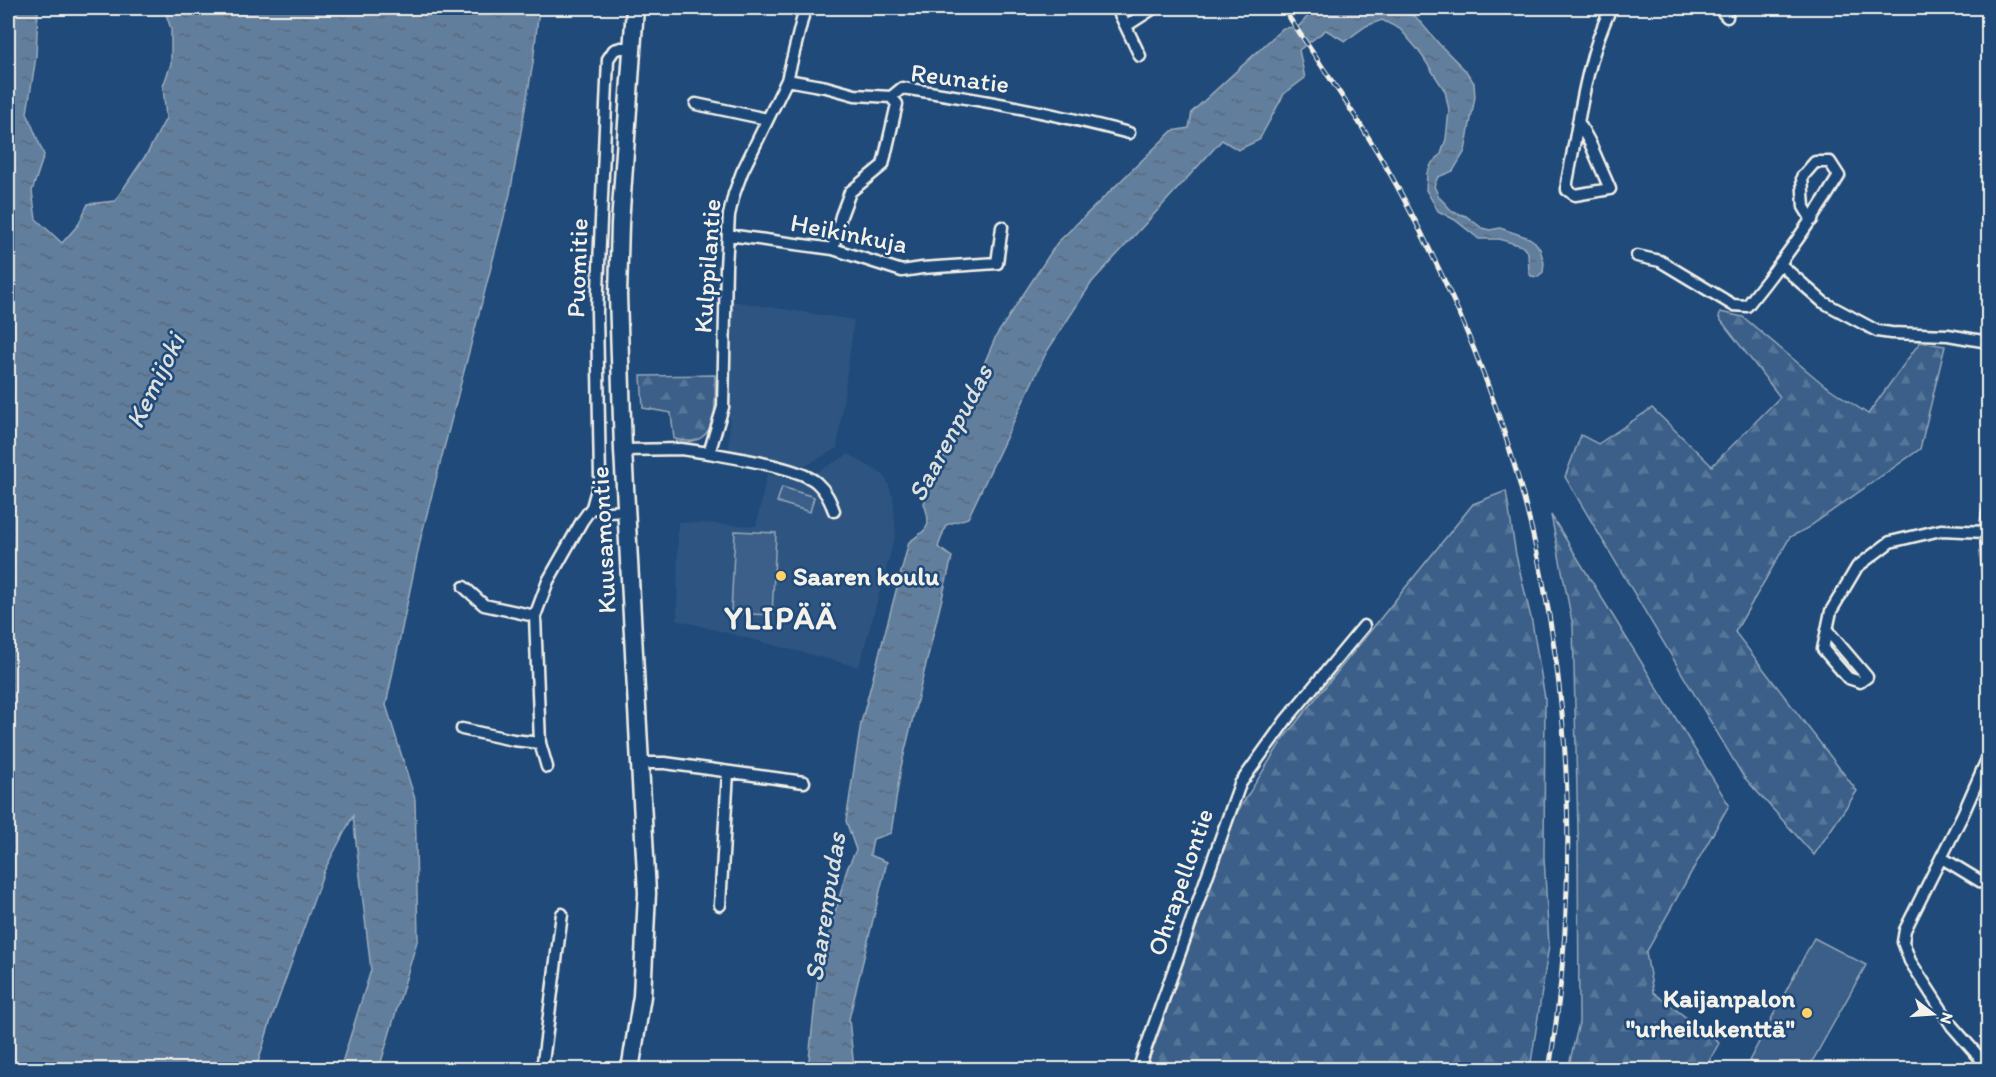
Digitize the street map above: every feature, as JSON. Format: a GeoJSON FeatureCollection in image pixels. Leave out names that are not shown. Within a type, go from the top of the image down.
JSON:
{"type":"FeatureCollection","features":[{"type":"Feature","properties":{"kind":"main road","name":"Kuusamontie"},"geometry":{"type":"LineString","coordinates":[[630,1070],[642,996],[646,935],[646,861],[626,511],[618,295],[620,224],[635,8]]}},
{"type":"Feature","properties":{"kind":"street","name":"Kulppilantie"},"geometry":{"type":"LineString","coordinates":[[709,453],[723,408],[728,235],[734,194],[741,172],[787,80],[805,8]]}},
{"type":"Feature","properties":{"kind":"street"},"geometry":{"type":"LineString","coordinates":[[1117,8],[1140,56]]}},
{"type":"Feature","properties":{"kind":"street"},"geometry":{"type":"LineString","coordinates":[[1126,26],[1154,8]]}},
{"type":"Feature","properties":{"kind":"street"},"geometry":{"type":"LineString","coordinates":[[1579,123],[1610,189],[1575,195],[1567,190],[1567,182],[1587,79],[1603,25],[1611,8]]}},
{"type":"Feature","properties":{"kind":"street"},"geometry":{"type":"LineString","coordinates":[[1719,8],[1726,17]]}},
{"type":"Feature","properties":{"kind":"street","name":"Puomitie"},"geometry":{"type":"LineString","coordinates":[[547,767],[540,743],[535,616],[548,581],[592,507],[600,479],[597,312],[608,59],[614,50],[632,48]]}},
{"type":"Feature","properties":{"kind":"street","name":"Reunatie"},"geometry":{"type":"LineString","coordinates":[[787,80],[855,95],[891,97],[902,88],[981,99],[1081,120],[1129,133]]}},
{"type":"Feature","properties":{"kind":"street"},"geometry":{"type":"LineString","coordinates":[[833,249],[850,192],[883,165],[897,104],[891,97]]}},
{"type":"Feature","properties":{"kind":"street"},"geometry":{"type":"LineString","coordinates":[[696,104],[767,120]]}},
{"type":"Feature","properties":{"kind":"street"},"geometry":{"type":"LineString","coordinates":[[1637,256],[1660,261],[1732,305],[1747,306],[1812,220],[1839,176],[1830,162],[1815,162],[1802,177],[1804,207],[1812,220]]}},
{"type":"Feature","properties":{"kind":"street","name":"Heikinkuja"},"geometry":{"type":"LineString","coordinates":[[728,235],[833,249],[902,271],[997,263],[1002,227]]}},
{"type":"Feature","properties":{"kind":"street"},"geometry":{"type":"LineString","coordinates":[[1780,265],[1823,302],[1877,331],[1948,335],[1989,342]]}},
{"type":"Feature","properties":{"kind":"street"},"geometry":{"type":"LineString","coordinates":[[623,450],[681,449],[785,470],[816,481],[829,497],[834,511]]}},
{"type":"Feature","properties":{"kind":"street"},"geometry":{"type":"LineString","coordinates":[[592,507],[608,512],[626,511]]}},
{"type":"Feature","properties":{"kind":"street"},"geometry":{"type":"LineString","coordinates":[[1989,512],[1986,532],[1989,570]]}},
{"type":"Feature","properties":{"kind":"street"},"geometry":{"type":"LineString","coordinates":[[1827,630],[1867,676],[1860,682],[1848,678],[1823,649],[1831,611],[1857,567],[1890,542],[1941,530],[1986,532]]}},
{"type":"Feature","properties":{"kind":"street"},"geometry":{"type":"LineString","coordinates":[[464,587],[484,605],[535,616]]}},
{"type":"Feature","properties":{"kind":"street","name":"Ohrapellontie"},"geometry":{"type":"LineString","coordinates":[[1138,1070],[1240,784],[1286,720],[1364,626]]}},
{"type":"Feature","properties":{"kind":"street"},"geometry":{"type":"LineString","coordinates":[[462,729],[513,740],[540,743]]}},
{"type":"Feature","properties":{"kind":"street"},"geometry":{"type":"LineString","coordinates":[[1989,757],[1942,858],[1905,930],[1903,942],[1910,961],[1952,1026],[1989,1067]]}},
{"type":"Feature","properties":{"kind":"street"},"geometry":{"type":"LineString","coordinates":[[641,763],[665,763],[804,782]]}},
{"type":"Feature","properties":{"kind":"street"},"geometry":{"type":"LineString","coordinates":[[720,905],[728,772]]}},
{"type":"Feature","properties":{"kind":"street"},"geometry":{"type":"LineString","coordinates":[[1942,858],[1989,886]]}},
{"type":"Feature","properties":{"kind":"street"},"geometry":{"type":"LineString","coordinates":[[542,1070],[562,914]]}},
{"type":"Feature","properties":{"kind":"shaded area"},"geometry":{"type":"Polygon","coordinates":[[[731,301],[854,320],[837,448],[800,469],[729,453],[731,301]]]}},
{"type":"Feature","properties":{"kind":"shaded area","name":"Saaren koulu"},"geometry":{"type":"Polygon","coordinates":[[[849,454],[885,476],[893,497],[896,533],[859,667],[677,620],[678,522],[756,526],[767,474],[801,481],[849,454]]]}},
{"type":"Feature","properties":{"kind":"green space"},"geometry":{"type":"Polygon","coordinates":[[[1720,312],[1743,317],[1823,384],[1868,414],[1920,342],[1945,346],[1920,449],[1806,529],[1790,537],[1735,632],[1857,791],[1814,855],[1743,776],[1565,477],[1581,435],[1598,444],[1652,408],[1712,466],[1780,397],[1719,318],[1720,312]]]}},
{"type":"Feature","properties":{"kind":"green space"},"geometry":{"type":"Polygon","coordinates":[[[715,375],[712,423],[702,437],[693,441],[674,439],[671,413],[643,408],[641,376],[715,375]]]}},
{"type":"Feature","properties":{"kind":"green space"},"geometry":{"type":"Polygon","coordinates":[[[782,487],[814,497],[810,512],[777,502],[782,487]]]}},
{"type":"Feature","properties":{"kind":"green space"},"geometry":{"type":"Polygon","coordinates":[[[1506,491],[1516,555],[1532,622],[1545,698],[1544,857],[1549,945],[1530,1069],[1146,1069],[1236,814],[1283,739],[1473,504],[1506,491]]]}},
{"type":"Feature","properties":{"kind":"green space"},"geometry":{"type":"Polygon","coordinates":[[[1551,515],[1729,805],[1646,953],[1653,992],[1719,1043],[1706,1067],[1695,1070],[1568,1069],[1579,1023],[1578,832],[1573,626],[1551,515]]]}},
{"type":"Feature","properties":{"kind":"green space"},"geometry":{"type":"Polygon","coordinates":[[[735,531],[776,533],[772,615],[731,613],[735,531]]]}},
{"type":"Feature","properties":{"kind":"green space","name":"Kaijanpalon \"urheilukenttä\""},"geometry":{"type":"Polygon","coordinates":[[[1814,938],[1866,965],[1808,1069],[1765,1069],[1749,1061],[1814,938]]]}},
{"type":"Feature","properties":{"kind":"water","name":"Kemijoki"},"geometry":{"type":"Polygon","coordinates":[[[8,8],[38,8],[36,57],[27,113],[44,155],[32,191],[36,219],[62,243],[78,225],[88,204],[115,201],[148,152],[166,118],[163,86],[171,64],[171,29],[164,8],[539,8],[533,63],[510,194],[421,537],[386,705],[415,799],[418,938],[379,1069],[340,1069],[371,970],[353,816],[324,871],[256,1069],[8,1069],[8,8]]]}},
{"type":"Feature","properties":{"kind":"water"},"geometry":{"type":"Polygon","coordinates":[[[1309,8],[1397,8],[1416,17],[1466,71],[1474,83],[1475,97],[1465,151],[1453,171],[1438,177],[1434,186],[1439,197],[1453,212],[1466,216],[1482,228],[1490,230],[1500,228],[1535,242],[1540,249],[1544,263],[1543,272],[1537,277],[1531,276],[1528,253],[1522,246],[1499,239],[1479,239],[1455,220],[1438,211],[1426,190],[1427,173],[1432,163],[1441,154],[1446,139],[1449,110],[1445,91],[1419,51],[1400,29],[1382,20],[1366,26],[1345,41],[1326,30],[1299,50],[1305,78],[1284,94],[1259,140],[1238,150],[1222,140],[1092,282],[1046,353],[968,518],[946,525],[938,547],[952,557],[901,767],[891,833],[873,839],[870,855],[887,862],[849,1019],[854,1069],[808,1069],[818,974],[847,869],[856,850],[846,821],[861,723],[909,542],[927,526],[928,517],[924,503],[996,336],[1057,243],[1172,131],[1189,128],[1192,112],[1283,28],[1298,27],[1309,15],[1309,8]]]}},
{"type":"Feature","properties":{"kind":"railway"},"geometry":{"type":"LineString","coordinates":[[1283,8],[1378,153],[1428,245],[1484,376],[1515,466],[1527,512],[1550,621],[1559,684],[1568,813],[1564,943],[1549,1070]]}},
{"type":"Feature","properties":{"kind":"place","name":"Saaren koulu"},"geometry":{"type":"Point","coordinates":[781,576]}},
{"type":"Feature","properties":{"kind":"place","name":"Kaijanpalon \"urheilukenttä\""},"geometry":{"type":"Point","coordinates":[1807,1013]}},
{"type":"Feature","properties":{"kind":"district","name":"YLIPÄÄ"},"geometry":{"type":"Point","coordinates":[781,618]}},
{"type":"Feature","properties":{"kind":"water label","name":"Saarenpudas"},"geometry":{"type":"Point","coordinates":[950,433]}},
{"type":"Feature","properties":{"kind":"water label","name":"Saarenpudas"},"geometry":{"type":"Point","coordinates":[825,907]}}]}
